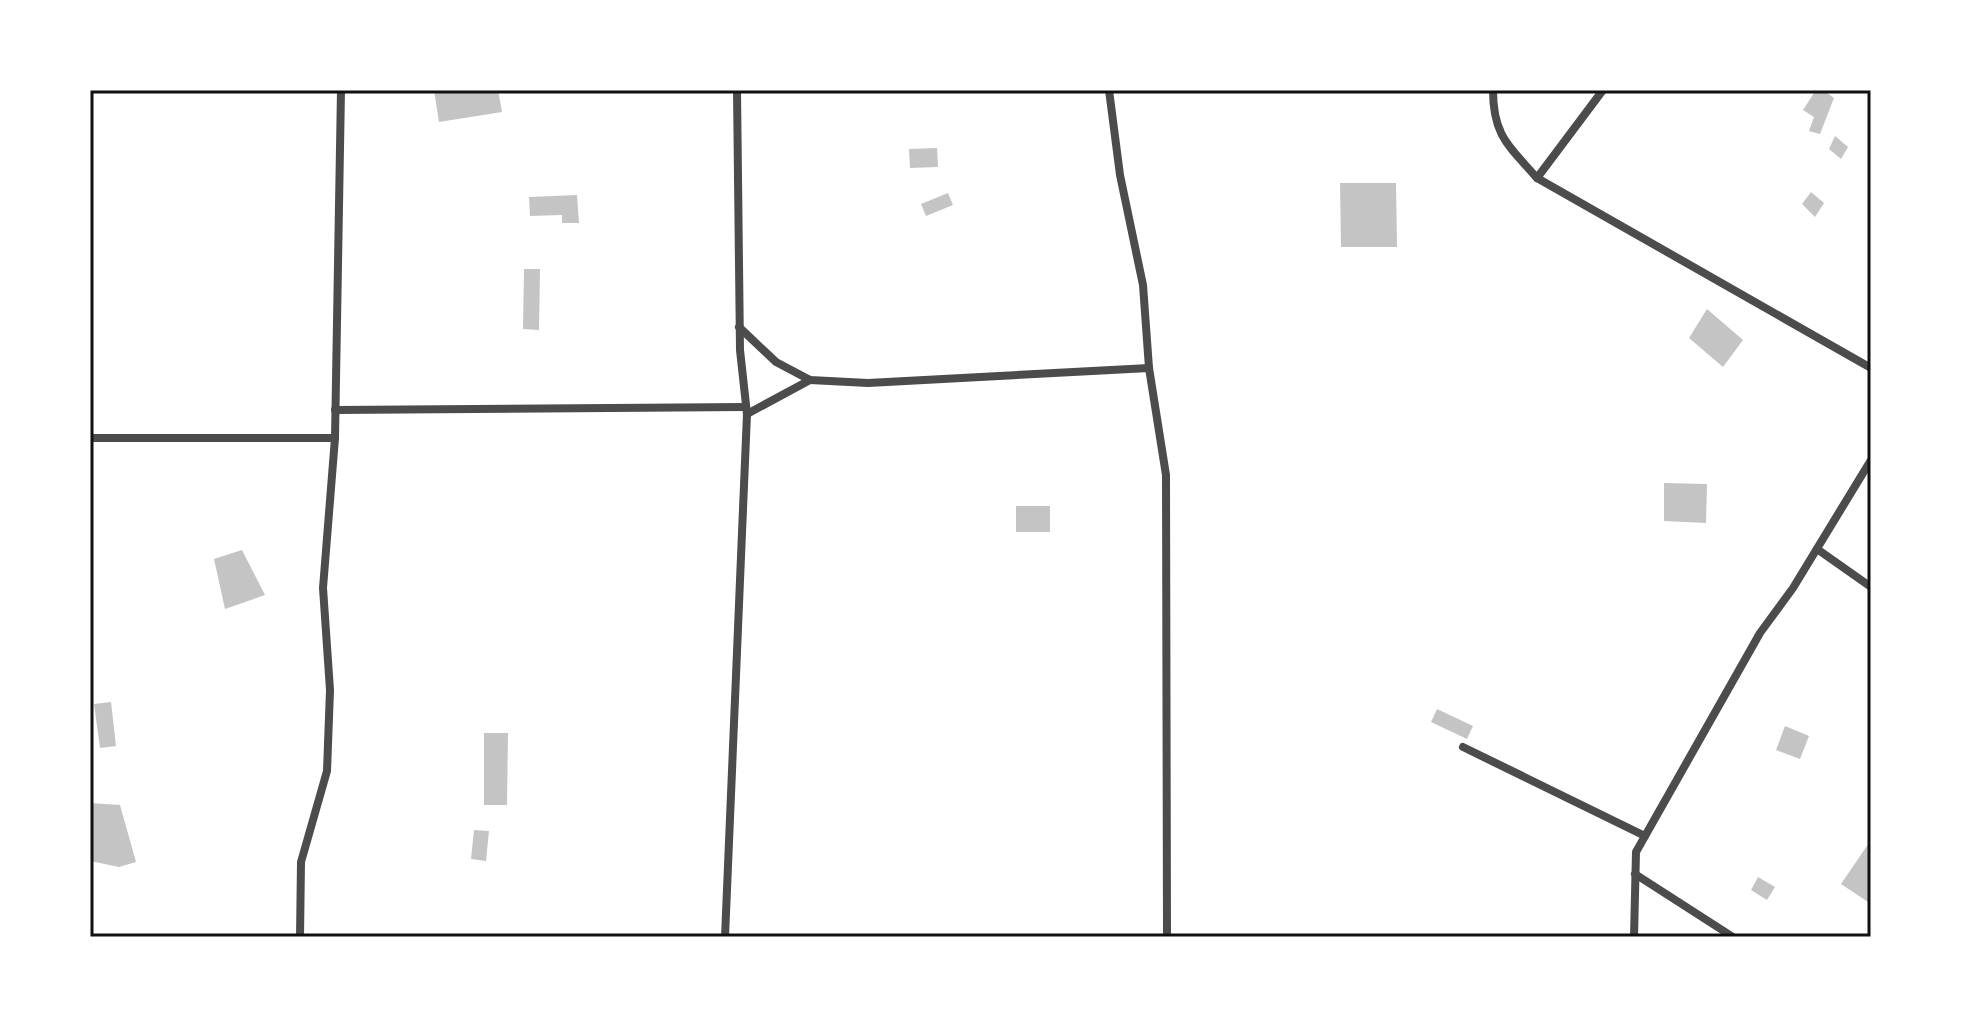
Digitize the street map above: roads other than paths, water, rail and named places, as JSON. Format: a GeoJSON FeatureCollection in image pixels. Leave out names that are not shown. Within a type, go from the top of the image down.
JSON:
{"type":"FeatureCollection","features":[{"type":"Feature","properties":{"kind":"street"},"geometry":{"type":"LineString","coordinates":[[300,937],[301,862],[327,771],[330,690],[323,588],[335,438],[341,90]]}},
{"type":"Feature","properties":{"kind":"street"},"geometry":{"type":"LineString","coordinates":[[725,937],[746,410],[739,327],[737,90]]}},
{"type":"Feature","properties":{"kind":"street"},"geometry":{"type":"LineString","coordinates":[[1109,90],[1120,175],[1143,285],[1149,368],[1166,475],[1167,937]]}},
{"type":"Feature","properties":{"kind":"street"},"geometry":{"type":"LineString","coordinates":[[1493,90],[1499,134],[1537,178],[1871,368]]}},
{"type":"Feature","properties":{"kind":"street"},"geometry":{"type":"LineString","coordinates":[[1537,178],[1603,90]]}},
{"type":"Feature","properties":{"kind":"street"},"geometry":{"type":"LineString","coordinates":[[739,327],[776,362],[810,380],[868,383],[1149,368]]}},
{"type":"Feature","properties":{"kind":"street"},"geometry":{"type":"LineString","coordinates":[[335,410],[746,410],[810,380]]}},
{"type":"Feature","properties":{"kind":"street"},"geometry":{"type":"LineString","coordinates":[[90,438],[335,438]]}},
{"type":"Feature","properties":{"kind":"street"},"geometry":{"type":"LineString","coordinates":[[1634,937],[1636,852],[1760,633],[1793,588],[1871,460]]}},
{"type":"Feature","properties":{"kind":"street"},"geometry":{"type":"LineString","coordinates":[[1817,549],[1871,587]]}},
{"type":"Feature","properties":{"kind":"street"},"geometry":{"type":"LineString","coordinates":[[1463,747],[1645,836]]}},
{"type":"Feature","properties":{"kind":"street"},"geometry":{"type":"LineString","coordinates":[[1635,874],[1733,937]]}}]}
